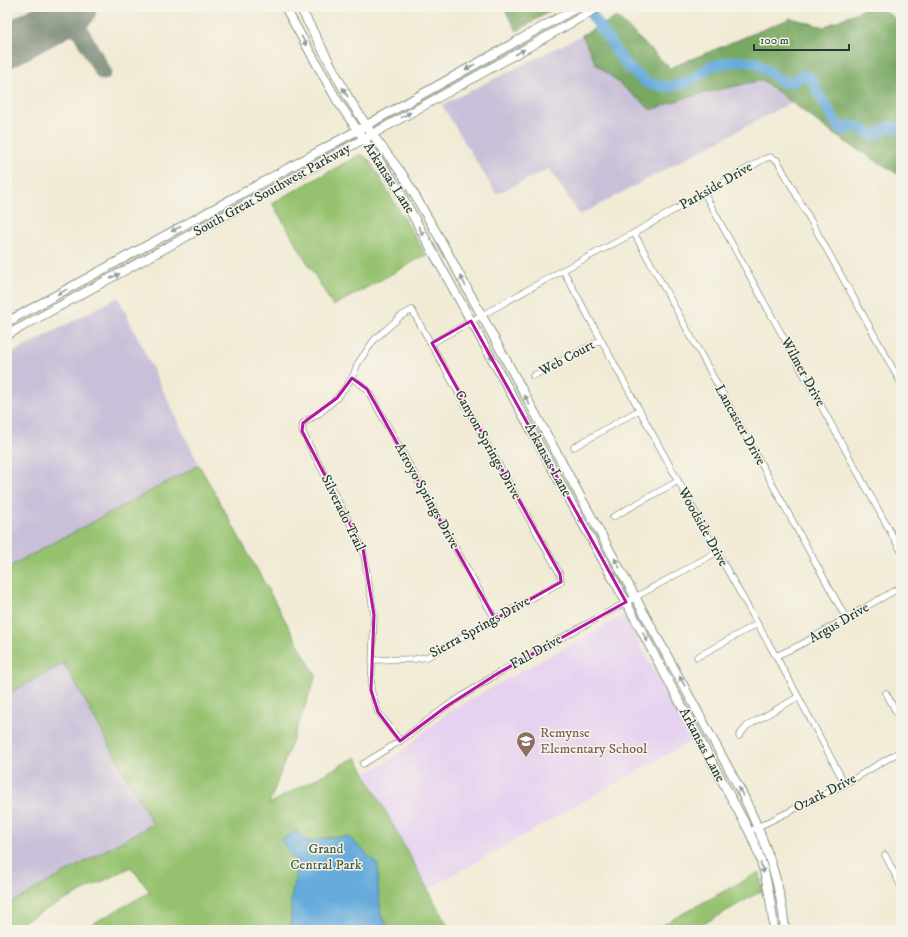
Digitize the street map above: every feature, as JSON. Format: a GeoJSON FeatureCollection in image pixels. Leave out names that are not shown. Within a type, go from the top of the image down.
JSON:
{"type":"FeatureCollection","features":[{"type":"Feature","properties":{"kind":"main road","name":"Arkansas Lane"},"geometry":{"type":"LineString","coordinates":[[285,7],[338,102],[396,186],[626,602],[749,831],[769,890],[774,930]]}},
{"type":"Feature","properties":{"kind":"main road","name":"Arkansas Lane"},"geometry":{"type":"LineString","coordinates":[[300,7],[348,97],[372,134],[403,175],[439,237],[714,740],[758,827],[777,880],[785,930]]}},
{"type":"Feature","properties":{"kind":"main road","name":"South Great Southwest Parkway"},"geometry":{"type":"LineString","coordinates":[[7,322],[358,130],[578,7]]}},
{"type":"Feature","properties":{"kind":"main road","name":"South Great Southwest Parkway"},"geometry":{"type":"LineString","coordinates":[[7,335],[496,66],[599,7]]}},
{"type":"Feature","properties":{"kind":"main road"},"geometry":{"type":"LineString","coordinates":[[255,186],[261,196]]}},
{"type":"Feature","properties":{"kind":"main road"},"geometry":{"type":"LineString","coordinates":[[151,242],[158,253]]}},
{"type":"Feature","properties":{"kind":"street","name":"Parkside Drive"},"geometry":{"type":"LineString","coordinates":[[432,343],[770,157],[777,160],[901,383]]}},
{"type":"Feature","properties":{"kind":"street","name":"Wilmer Drive"},"geometry":{"type":"LineString","coordinates":[[704,193],[901,551]]}},
{"type":"Feature","properties":{"kind":"street","name":"Lancaster Drive"},"geometry":{"type":"LineString","coordinates":[[634,233],[846,618]]}},
{"type":"Feature","properties":{"kind":"street","name":"Woodside Drive"},"geometry":{"type":"LineString","coordinates":[[563,270],[845,784]]}},
{"type":"Feature","properties":{"kind":"street","name":"Canyon Springs Drive"},"geometry":{"type":"LineString","coordinates":[[352,378],[358,363],[374,340],[401,316],[412,310],[432,343],[560,574],[560,582]]}},
{"type":"Feature","properties":{"kind":"street","name":"Web Court"},"geometry":{"type":"LineString","coordinates":[[533,376],[601,340]]}},
{"type":"Feature","properties":{"kind":"street","name":"Silverado Trail"},"geometry":{"type":"LineString","coordinates":[[352,378],[337,398],[320,413],[303,423],[302,431],[363,549],[374,615],[371,690],[378,712],[400,741]]}},
{"type":"Feature","properties":{"kind":"street","name":"Arroyo Springs Drive"},"geometry":{"type":"LineString","coordinates":[[352,378],[367,389],[495,619]]}},
{"type":"Feature","properties":{"kind":"street"},"geometry":{"type":"LineString","coordinates":[[574,447],[639,410]]}},
{"type":"Feature","properties":{"kind":"street"},"geometry":{"type":"LineString","coordinates":[[614,517],[678,481]]}},
{"type":"Feature","properties":{"kind":"street","name":"Fall Drive"},"geometry":{"type":"LineString","coordinates":[[363,764],[400,741],[447,706],[500,672],[717,552]]}},
{"type":"Feature","properties":{"kind":"street","name":"Sierra Springs Drive"},"geometry":{"type":"LineString","coordinates":[[372,660],[415,659],[427,657],[560,582]]}},
{"type":"Feature","properties":{"kind":"street","name":"Argus Drive"},"geometry":{"type":"LineString","coordinates":[[776,656],[800,645],[901,587]]}},
{"type":"Feature","properties":{"kind":"street"},"geometry":{"type":"LineString","coordinates":[[697,657],[757,624]]}},
{"type":"Feature","properties":{"kind":"street"},"geometry":{"type":"LineString","coordinates":[[886,693],[901,721]]}},
{"type":"Feature","properties":{"kind":"street"},"geometry":{"type":"LineString","coordinates":[[739,736],[747,726],[798,697]]}},
{"type":"Feature","properties":{"kind":"street","name":"Ozark Drive"},"geometry":{"type":"LineString","coordinates":[[749,831],[845,784],[901,752]]}},
{"type":"Feature","properties":{"kind":"street"},"geometry":{"type":"LineString","coordinates":[[885,855],[901,886]]}},
{"type":"Feature","properties":{"kind":"highlighted area"},"geometry":{"type":"Polygon","coordinates":[[[471,321],[626,602],[500,672],[447,706],[400,741],[378,712],[371,690],[374,615],[363,549],[302,431],[303,423],[337,398],[352,378],[367,389],[495,619],[561,582],[560,574],[432,343],[471,321]]]}},
{"type":"Feature","properties":{"kind":"shaded area"},"geometry":{"type":"Polygon","coordinates":[[[582,35],[596,64],[651,110],[688,97],[762,79],[792,102],[580,215],[549,169],[496,194],[442,105],[582,35]]]}},
{"type":"Feature","properties":{"kind":"shaded area"},"geometry":{"type":"Polygon","coordinates":[[[118,297],[199,465],[7,568],[7,356],[118,297]]]}},
{"type":"Feature","properties":{"kind":"shaded area","name":"Remynse Elementary School"},"geometry":{"type":"Polygon","coordinates":[[[624,615],[691,741],[428,889],[364,774],[382,765],[406,748],[438,720],[456,707],[624,615]]]}},
{"type":"Feature","properties":{"kind":"shaded area"},"geometry":{"type":"Polygon","coordinates":[[[64,663],[153,824],[7,905],[7,694],[64,663]]]}},
{"type":"Feature","properties":{"kind":"green space"},"geometry":{"type":"Polygon","coordinates":[[[503,7],[557,7],[517,31],[503,7]]]}},
{"type":"Feature","properties":{"kind":"green space"},"geometry":{"type":"Polygon","coordinates":[[[868,7],[880,7],[901,23],[901,176],[839,138],[762,80],[688,97],[651,110],[596,64],[582,35],[617,17],[670,68],[791,18],[824,27],[868,7]]]}},
{"type":"Feature","properties":{"kind":"green space"},"geometry":{"type":"Polygon","coordinates":[[[361,154],[369,160],[426,255],[333,306],[272,203],[361,154]]]}},
{"type":"Feature","properties":{"kind":"green space","name":"Grand Central Park"},"geometry":{"type":"Polygon","coordinates":[[[199,465],[316,676],[269,804],[356,757],[450,930],[81,930],[150,892],[131,867],[7,929],[7,905],[153,824],[64,663],[7,694],[7,568],[199,465]]]}},
{"type":"Feature","properties":{"kind":"green space"},"geometry":{"type":"Polygon","coordinates":[[[759,872],[763,890],[693,930],[653,930],[759,872]]]}},
{"type":"Feature","properties":{"kind":"water"},"geometry":{"type":"Polygon","coordinates":[[[296,831],[309,842],[330,837],[349,837],[378,865],[378,888],[381,915],[390,930],[291,930],[291,900],[297,864],[281,840],[296,831]]]}},
{"type":"Feature","properties":{"kind":"waterway"},"geometry":{"type":"LineString","coordinates":[[592,15],[626,65],[647,83],[669,87],[687,83],[711,66],[736,61],[757,63],[783,82],[790,83],[803,75],[810,78],[840,129],[846,130],[850,126],[859,127],[870,134],[875,135],[889,127],[901,128]]}},
{"type":"Feature","properties":{"kind":"taxiway"},"geometry":{"type":"LineString","coordinates":[[67,7],[103,72]]}},
{"type":"Feature","properties":{"kind":"runway"},"geometry":{"type":"LineString","coordinates":[[7,46],[75,9]]}},
{"type":"Feature","properties":{"kind":"place","name":"Remynse Elementary School"},"geometry":{"type":"Point","coordinates":[526,758]}}]}
